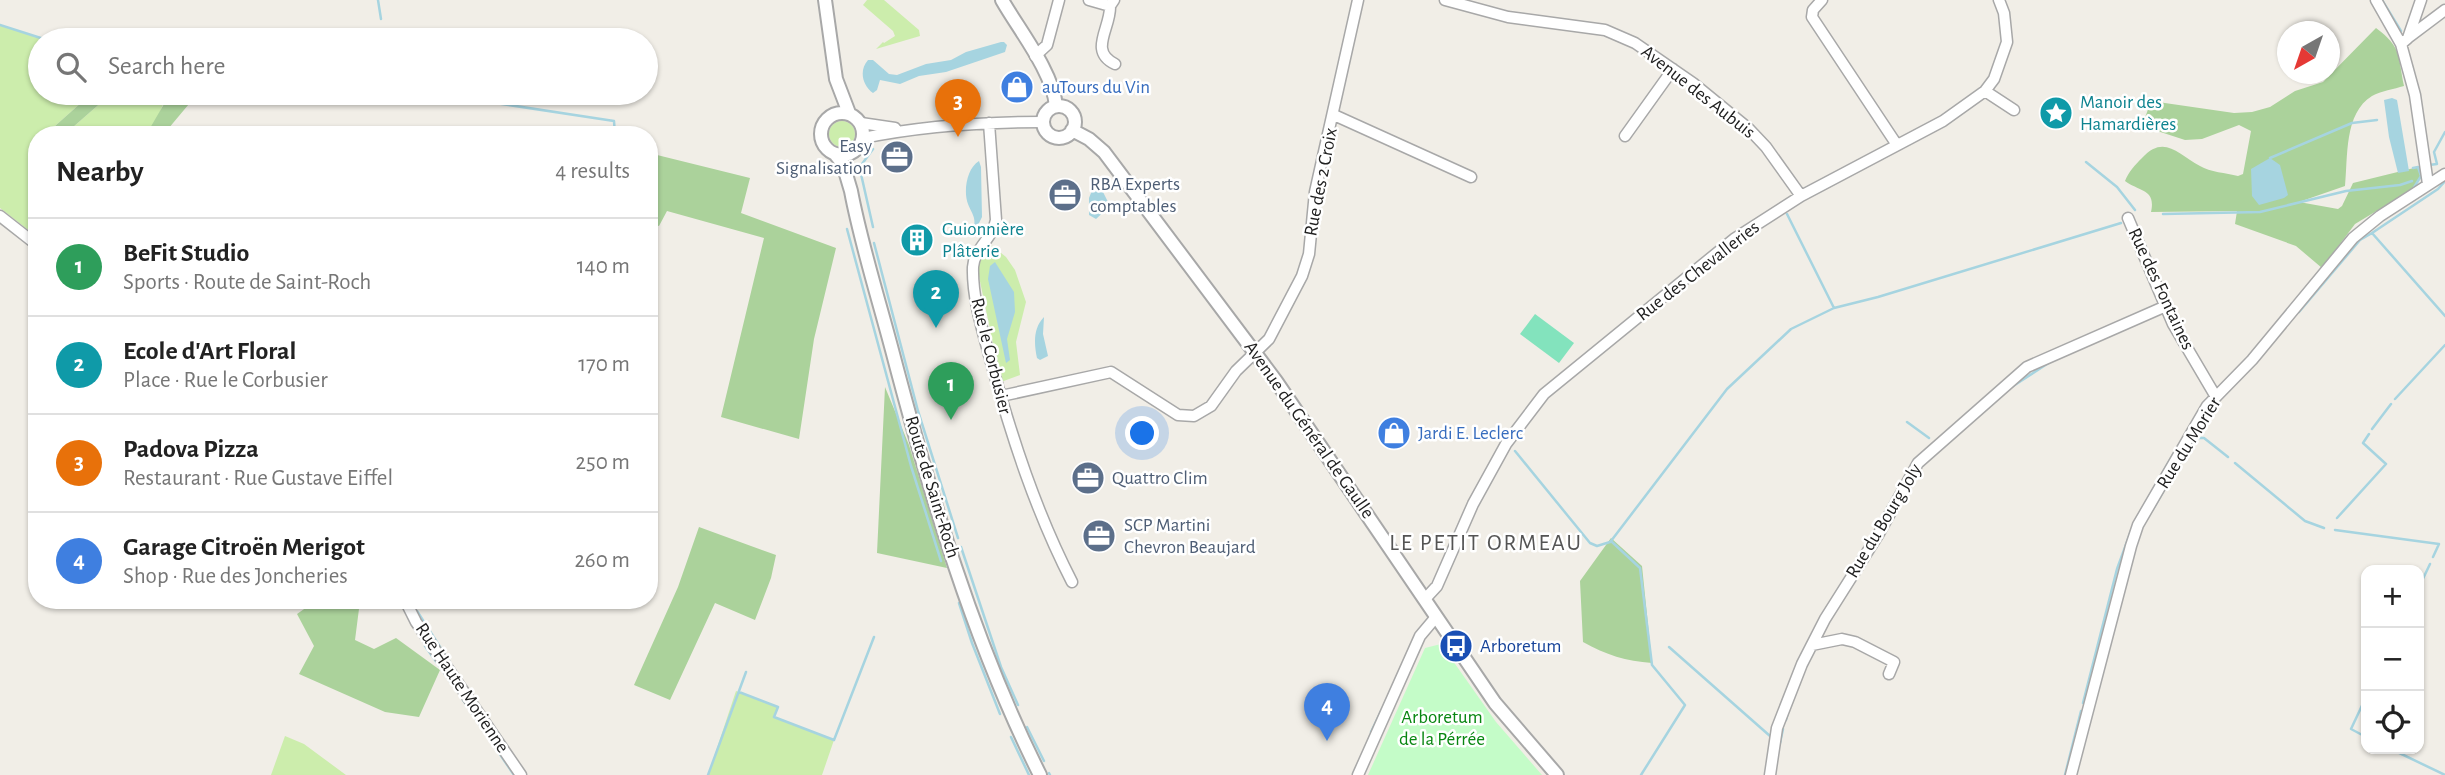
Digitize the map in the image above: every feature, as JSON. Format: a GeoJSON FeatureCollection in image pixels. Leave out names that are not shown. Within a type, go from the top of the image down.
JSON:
{"type":"FeatureCollection","features":[{"type":"Feature","properties":{"kind":"street"},"geometry":{"type":"LineString","coordinates":[[825,0],[836,79],[849,113],[861,123],[906,130]]}},
{"type":"Feature","properties":{"kind":"street"},"geometry":{"type":"LineString","coordinates":[[1002,0],[1055,95],[1056,106]]}},
{"type":"Feature","properties":{"kind":"street"},"geometry":{"type":"LineString","coordinates":[[1035,56],[1047,45],[1059,0]]}},
{"type":"Feature","properties":{"kind":"street"},"geometry":{"type":"LineString","coordinates":[[1089,0],[1112,3],[1101,51],[1104,58],[1115,64]]}},
{"type":"Feature","properties":{"kind":"street","name":"Rue des 2 Croix"},"geometry":{"type":"LineString","coordinates":[[1001,396],[1111,372],[1178,415],[1194,416],[1211,407],[1236,371],[1269,339],[1302,276],[1308,254],[1315,192],[1359,0]]}},
{"type":"Feature","properties":{"kind":"street","name":"Avenue des Aubuis"},"geometry":{"type":"LineString","coordinates":[[1445,0],[1508,17],[1605,30],[1635,43],[1748,128],[1766,146],[1801,196]]}},
{"type":"Feature","properties":{"kind":"street"},"geometry":{"type":"LineString","coordinates":[[1822,0],[1813,10],[1812,17],[1897,145]]}},
{"type":"Feature","properties":{"kind":"street","name":"Rue des Chevalleries"},"geometry":{"type":"LineString","coordinates":[[1425,599],[1437,586],[1473,504],[1506,444],[1544,394],[1734,239],[1801,196],[1943,121],[1985,91],[1994,79],[2007,42],[2004,13],[1999,0]]}},
{"type":"Feature","properties":{"kind":"street"},"geometry":{"type":"LineString","coordinates":[[2376,0],[2404,41],[2428,184]]}},
{"type":"Feature","properties":{"kind":"street"},"geometry":{"type":"LineString","coordinates":[[2404,41],[2421,0]]}},
{"type":"Feature","properties":{"kind":"street"},"geometry":{"type":"LineString","coordinates":[[2404,41],[2445,10]]}},
{"type":"Feature","properties":{"kind":"street"},"geometry":{"type":"LineString","coordinates":[[1625,136],[1673,69]]}},
{"type":"Feature","properties":{"kind":"street"},"geometry":{"type":"LineString","coordinates":[[828,118],[836,79]]}},
{"type":"Feature","properties":{"kind":"street"},"geometry":{"type":"LineString","coordinates":[[1985,91],[2014,110]]}},
{"type":"Feature","properties":{"kind":"street"},"geometry":{"type":"LineString","coordinates":[[1056,106],[1066,108],[1073,115],[1072,130],[1062,137],[1053,136],[1046,131],[1043,122],[1048,110],[1056,106]]}},
{"type":"Feature","properties":{"kind":"street"},"geometry":{"type":"LineString","coordinates":[[849,113],[838,113],[823,124],[821,138],[829,150],[835,154],[857,149],[863,138],[861,123]]}},
{"type":"Feature","properties":{"kind":"street"},"geometry":{"type":"LineString","coordinates":[[1334,115],[1471,177]]}},
{"type":"Feature","properties":{"kind":"street"},"geometry":{"type":"LineString","coordinates":[[863,138],[906,130],[1043,122]]}},
{"type":"Feature","properties":{"kind":"street","name":"Rue le Corbusier"},"geometry":{"type":"LineString","coordinates":[[989,124],[996,220],[989,237],[975,256],[973,276],[983,332],[1022,465],[1041,514],[1073,582]]}},
{"type":"Feature","properties":{"kind":"street","name":"Avenue du Général de Gaulle"},"geometry":{"type":"LineString","coordinates":[[1072,130],[1089,139],[1104,152],[1256,353],[1495,703],[1557,775]]}},
{"type":"Feature","properties":{"kind":"street","name":"Route de Saint-Roch"},"geometry":{"type":"LineString","coordinates":[[851,191],[852,152]]}},
{"type":"Feature","properties":{"kind":"street","name":"Route de Saint-Roch"},"geometry":{"type":"LineString","coordinates":[[835,154],[843,164],[909,417],[980,638],[1002,696],[1040,775]]}},
{"type":"Feature","properties":{"kind":"street","name":"Rue du Morier"},"geometry":{"type":"LineString","coordinates":[[2071,775],[2138,525],[2207,406],[2252,360],[2354,238],[2380,216],[2445,174]]}},
{"type":"Feature","properties":{"kind":"street"},"geometry":{"type":"LineString","coordinates":[[0,216],[28,238]]}},
{"type":"Feature","properties":{"kind":"street","name":"Rue des Fontaines"},"geometry":{"type":"LineString","coordinates":[[2128,218],[2173,324],[2216,397]]}},
{"type":"Feature","properties":{"kind":"street","name":"Rue du Bourg Joly"},"geometry":{"type":"LineString","coordinates":[[1770,775],[1777,728],[1802,664],[1825,619],[1878,535],[1922,457],[1948,438],[2027,366],[2166,306]]}},
{"type":"Feature","properties":{"kind":"street","name":"Rue Haute Morienne"},"geometry":{"type":"LineString","coordinates":[[410,609],[521,775]]}},
{"type":"Feature","properties":{"kind":"street"},"geometry":{"type":"LineString","coordinates":[[1358,775],[1420,636],[1436,617]]}},
{"type":"Feature","properties":{"kind":"street"},"geometry":{"type":"LineString","coordinates":[[1812,645],[1842,639],[1855,642],[1894,662],[1889,674]]}},
{"type":"Feature","properties":{"kind":"green space"},"geometry":{"type":"Polygon","coordinates":[[[867,0],[884,0],[919,30],[920,36],[876,49],[895,36],[893,31],[863,5],[867,0]]]}},
{"type":"Feature","properties":{"kind":"green space"},"geometry":{"type":"Polygon","coordinates":[[[0,25],[28,34],[28,105],[79,105],[55,126],[28,126],[28,230],[0,208],[0,25]]]}},
{"type":"Feature","properties":{"kind":"green space"},"geometry":{"type":"Polygon","coordinates":[[[2376,28],[2395,47],[2404,86],[2372,96],[2356,113],[2347,149],[2345,186],[2299,202],[2338,209],[2353,183],[2418,167],[2421,176],[2413,189],[2355,224],[2322,268],[2296,246],[2235,224],[2237,211],[2151,212],[2149,195],[2125,181],[2132,168],[2157,147],[2171,148],[2208,170],[2238,176],[2243,174],[2251,131],[2239,125],[2202,139],[2185,140],[2142,126],[2151,101],[2234,113],[2252,112],[2270,107],[2295,91],[2317,84],[2340,84],[2340,65],[2376,28]]]}},
{"type":"Feature","properties":{"kind":"green space"},"geometry":{"type":"Polygon","coordinates":[[[79,105],[98,105],[74,126],[55,126],[79,105]]]}},
{"type":"Feature","properties":{"kind":"green space"},"geometry":{"type":"Polygon","coordinates":[[[98,105],[163,105],[152,126],[74,126],[98,105]]]}},
{"type":"Feature","properties":{"kind":"green space"},"geometry":{"type":"Polygon","coordinates":[[[163,105],[188,105],[171,126],[151,126],[163,105]]]}},
{"type":"Feature","properties":{"kind":"green space"},"geometry":{"type":"Polygon","coordinates":[[[842,121],[851,125],[855,134],[851,143],[842,147],[833,143],[829,134],[833,125],[842,121]]]}},
{"type":"Feature","properties":{"kind":"green space"},"geometry":{"type":"Polygon","coordinates":[[[658,155],[750,178],[741,213],[836,248],[814,339],[799,439],[721,417],[764,238],[667,211],[659,226],[658,155]]]}},
{"type":"Feature","properties":{"kind":"green space"},"geometry":{"type":"Polygon","coordinates":[[[990,244],[1006,257],[1015,270],[1026,302],[1016,342],[1020,375],[1001,382],[977,267],[980,257],[990,244]]]}},
{"type":"Feature","properties":{"kind":"green space"},"geometry":{"type":"Polygon","coordinates":[[[1535,314],[1574,343],[1559,363],[1520,334],[1535,314]]]}},
{"type":"Feature","properties":{"kind":"green space"},"geometry":{"type":"Polygon","coordinates":[[[885,387],[909,445],[947,568],[877,553],[885,387]]]}},
{"type":"Feature","properties":{"kind":"green space"},"geometry":{"type":"Polygon","coordinates":[[[699,527],[776,555],[771,578],[755,620],[715,603],[670,700],[634,685],[678,587],[699,527]]]}},
{"type":"Feature","properties":{"kind":"green space"},"geometry":{"type":"Polygon","coordinates":[[[1611,538],[1642,566],[1652,663],[1616,657],[1583,642],[1580,581],[1611,538]]]}},
{"type":"Feature","properties":{"kind":"green space"},"geometry":{"type":"Polygon","coordinates":[[[304,609],[359,609],[355,640],[374,649],[396,638],[440,670],[419,717],[385,712],[299,674],[314,646],[297,614],[304,609]]]}},
{"type":"Feature","properties":{"kind":"green space","name":"Arboretum de la Pérrée"},"geometry":{"type":"Polygon","coordinates":[[[1441,644],[1496,722],[1542,775],[1368,775],[1425,648],[1441,644]]]}},
{"type":"Feature","properties":{"kind":"green space"},"geometry":{"type":"Polygon","coordinates":[[[736,691],[778,707],[774,717],[834,740],[822,775],[708,775],[736,691]]]}},
{"type":"Feature","properties":{"kind":"green space"},"geometry":{"type":"Polygon","coordinates":[[[285,736],[304,744],[346,775],[271,775],[285,736]]]}},
{"type":"Feature","properties":{"kind":"water"},"geometry":{"type":"Polygon","coordinates":[[[1001,42],[1007,45],[1005,52],[946,72],[919,76],[900,84],[880,80],[873,93],[866,86],[863,77],[863,68],[868,60],[873,60],[889,74],[897,75],[1001,42]]]}},
{"type":"Feature","properties":{"kind":"water"},"geometry":{"type":"Polygon","coordinates":[[[2384,100],[2397,100],[2409,171],[2398,173],[2384,100]]]}},
{"type":"Feature","properties":{"kind":"water"},"geometry":{"type":"Polygon","coordinates":[[[2270,158],[2280,165],[2288,195],[2259,205],[2252,196],[2251,169],[2270,158]]]}},
{"type":"Feature","properties":{"kind":"water"},"geometry":{"type":"Polygon","coordinates":[[[979,161],[982,217],[976,229],[966,187],[969,174],[979,161]]]}},
{"type":"Feature","properties":{"kind":"water"},"geometry":{"type":"Polygon","coordinates":[[[1095,183],[1099,184],[1110,206],[1096,219],[1089,215],[1089,198],[1095,183]]]}},
{"type":"Feature","properties":{"kind":"water"},"geometry":{"type":"Polygon","coordinates":[[[995,262],[1014,292],[1015,312],[1007,339],[1010,360],[1006,363],[988,279],[990,266],[995,262]]]}},
{"type":"Feature","properties":{"kind":"water"},"geometry":{"type":"Polygon","coordinates":[[[1044,317],[1043,334],[1048,356],[1040,360],[1037,358],[1035,336],[1044,317]]]}},
{"type":"Feature","properties":{"kind":"waterway"},"geometry":{"type":"LineString","coordinates":[[378,0],[381,19]]}},
{"type":"Feature","properties":{"kind":"waterway"},"geometry":{"type":"LineString","coordinates":[[2382,0],[2401,31]]}},
{"type":"Feature","properties":{"kind":"waterway"},"geometry":{"type":"LineString","coordinates":[[0,25],[28,34]]}},
{"type":"Feature","properties":{"kind":"waterway"},"geometry":{"type":"LineString","coordinates":[[509,105],[614,121],[614,126]]}},
{"type":"Feature","properties":{"kind":"waterway"},"geometry":{"type":"LineString","coordinates":[[2270,158],[2352,123],[2377,120]]}},
{"type":"Feature","properties":{"kind":"waterway"},"geometry":{"type":"LineString","coordinates":[[2429,165],[2437,164],[2434,152],[2445,132]]}},
{"type":"Feature","properties":{"kind":"waterway"},"geometry":{"type":"LineString","coordinates":[[873,149],[862,164],[861,174],[873,227]]}},
{"type":"Feature","properties":{"kind":"waterway"},"geometry":{"type":"LineString","coordinates":[[2086,162],[2117,187],[2135,210]]}},
{"type":"Feature","properties":{"kind":"waterway"},"geometry":{"type":"LineString","coordinates":[[2413,168],[2418,167],[2421,176],[2413,189]]}},
{"type":"Feature","properties":{"kind":"waterway"},"geometry":{"type":"LineString","coordinates":[[2163,214],[2260,212],[2346,191],[2400,185],[2412,181]]}},
{"type":"Feature","properties":{"kind":"waterway"},"geometry":{"type":"LineString","coordinates":[[2445,181],[2438,189],[2372,233],[2445,316]]}},
{"type":"Feature","properties":{"kind":"waterway"},"geometry":{"type":"LineString","coordinates":[[1787,214],[1834,308]]}},
{"type":"Feature","properties":{"kind":"waterway"},"geometry":{"type":"LineString","coordinates":[[1641,775],[1685,705],[1652,665],[1640,568],[1611,541],[1727,389],[1791,329],[1834,308],[2121,223]]}},
{"type":"Feature","properties":{"kind":"waterway"},"geometry":{"type":"LineString","coordinates":[[847,229],[911,466],[941,561]]}},
{"type":"Feature","properties":{"kind":"waterway"},"geometry":{"type":"LineString","coordinates":[[2299,312],[2360,240],[2372,233]]}},
{"type":"Feature","properties":{"kind":"waterway"},"geometry":{"type":"LineString","coordinates":[[874,243],[918,411],[958,538]]}},
{"type":"Feature","properties":{"kind":"waterway"},"geometry":{"type":"LineString","coordinates":[[2395,399],[2445,345]]}},
{"type":"Feature","properties":{"kind":"waterway"},"geometry":{"type":"LineString","coordinates":[[2010,388],[2050,362]]}},
{"type":"Feature","properties":{"kind":"waterway"},"geometry":{"type":"LineString","coordinates":[[2372,429],[2391,404]]}},
{"type":"Feature","properties":{"kind":"waterway"},"geometry":{"type":"LineString","coordinates":[[1907,422],[1929,438]]}},
{"type":"Feature","properties":{"kind":"waterway"},"geometry":{"type":"LineString","coordinates":[[2337,518],[2386,464],[2363,443],[2369,434]]}},
{"type":"Feature","properties":{"kind":"waterway"},"geometry":{"type":"LineString","coordinates":[[2153,509],[2194,438],[2204,438],[2228,457]]}},
{"type":"Feature","properties":{"kind":"waterway"},"geometry":{"type":"LineString","coordinates":[[1515,451],[1590,543],[1597,546],[1610,542]]}},
{"type":"Feature","properties":{"kind":"waterway"},"geometry":{"type":"LineString","coordinates":[[2138,516],[2175,451]]}},
{"type":"Feature","properties":{"kind":"waterway"},"geometry":{"type":"LineString","coordinates":[[2235,463],[2305,521],[2324,528]]}},
{"type":"Feature","properties":{"kind":"waterway"},"geometry":{"type":"LineString","coordinates":[[2335,530],[2439,544],[2433,557]]}},
{"type":"Feature","properties":{"kind":"waterway"},"geometry":{"type":"LineString","coordinates":[[2083,703],[2117,569],[2131,531]]}},
{"type":"Feature","properties":{"kind":"waterway"},"geometry":{"type":"LineString","coordinates":[[961,547],[1001,667],[1018,705]]}},
{"type":"Feature","properties":{"kind":"waterway"},"geometry":{"type":"LineString","coordinates":[[2424,577],[2430,564]]}},
{"type":"Feature","properties":{"kind":"waterway"},"geometry":{"type":"LineString","coordinates":[[959,603],[1000,714]]}},
{"type":"Feature","properties":{"kind":"waterway"},"geometry":{"type":"LineString","coordinates":[[417,611],[449,661]]}},
{"type":"Feature","properties":{"kind":"waterway"},"geometry":{"type":"LineString","coordinates":[[739,692],[778,707],[774,717],[834,740],[874,637]]}},
{"type":"Feature","properties":{"kind":"waterway"},"geometry":{"type":"LineString","coordinates":[[425,646],[457,691]]}},
{"type":"Feature","properties":{"kind":"waterway"},"geometry":{"type":"LineString","coordinates":[[1669,647],[1770,736]]}},
{"type":"Feature","properties":{"kind":"waterway"},"geometry":{"type":"LineString","coordinates":[[708,775],[746,672]]}},
{"type":"Feature","properties":{"kind":"waterway"},"geometry":{"type":"LineString","coordinates":[[461,697],[514,775]]}},
{"type":"Feature","properties":{"kind":"waterway"},"geometry":{"type":"LineString","coordinates":[[1371,732],[1386,701]]}},
{"type":"Feature","properties":{"kind":"waterway"},"geometry":{"type":"LineString","coordinates":[[2361,708],[2351,729],[2361,734]]}},
{"type":"Feature","properties":{"kind":"waterway"},"geometry":{"type":"LineString","coordinates":[[2065,775],[2081,711]]}},
{"type":"Feature","properties":{"kind":"waterway"},"geometry":{"type":"LineString","coordinates":[[1786,720],[1788,712]]}},
{"type":"Feature","properties":{"kind":"waterway"},"geometry":{"type":"LineString","coordinates":[[1027,727],[1044,761]]}},
{"type":"Feature","properties":{"kind":"waterway"},"geometry":{"type":"LineString","coordinates":[[1780,743],[1783,729]]}},
{"type":"Feature","properties":{"kind":"waterway"},"geometry":{"type":"LineString","coordinates":[[1011,737],[1029,775]]}},
{"type":"Feature","properties":{"kind":"waterway"},"geometry":{"type":"LineString","coordinates":[[2401,754],[2445,775]]}},
{"type":"Feature","properties":{"kind":"waterway"},"geometry":{"type":"LineString","coordinates":[[1353,775],[1358,764]]}},
{"type":"Feature","properties":{"kind":"place","name":"auTours du Vin"},"geometry":{"type":"Point","coordinates":[1017,87]}},
{"type":"Feature","properties":{"kind":"place","name":"Manoir des Hamardières"},"geometry":{"type":"Point","coordinates":[2056,113]}},
{"type":"Feature","properties":{"kind":"place","name":"Padova Pizza"},"geometry":{"type":"Point","coordinates":[958,137]}},
{"type":"Feature","properties":{"kind":"place","name":"Easy Signalisation"},"geometry":{"type":"Point","coordinates":[897,157]}},
{"type":"Feature","properties":{"kind":"place","name":"RBA Experts comptables"},"geometry":{"type":"Point","coordinates":[1065,195]}},
{"type":"Feature","properties":{"kind":"place","name":"Guionnière Plâterie"},"geometry":{"type":"Point","coordinates":[917,240]}},
{"type":"Feature","properties":{"kind":"place","name":"Ecole d'Art Floral"},"geometry":{"type":"Point","coordinates":[936,328]}},
{"type":"Feature","properties":{"kind":"place","name":"BeFit Studio"},"geometry":{"type":"Point","coordinates":[951,420]}},
{"type":"Feature","properties":{"kind":"place","name":"Jardi E. Leclerc"},"geometry":{"type":"Point","coordinates":[1394,433]}},
{"type":"Feature","properties":{"kind":"place","name":"Quattro Clim"},"geometry":{"type":"Point","coordinates":[1088,478]}},
{"type":"Feature","properties":{"kind":"place","name":"SCP Martini Chevron Beaujard"},"geometry":{"type":"Point","coordinates":[1099,536]}},
{"type":"Feature","properties":{"kind":"place","name":"Arboretum"},"geometry":{"type":"Point","coordinates":[1456,646]}},
{"type":"Feature","properties":{"kind":"place","name":"Garage Citroën Merigot"},"geometry":{"type":"Point","coordinates":[1327,741]}},
{"type":"Feature","properties":{"kind":"district","name":"LE PETIT ORMEAU"},"geometry":{"type":"Point","coordinates":[1486,543]}}]}
